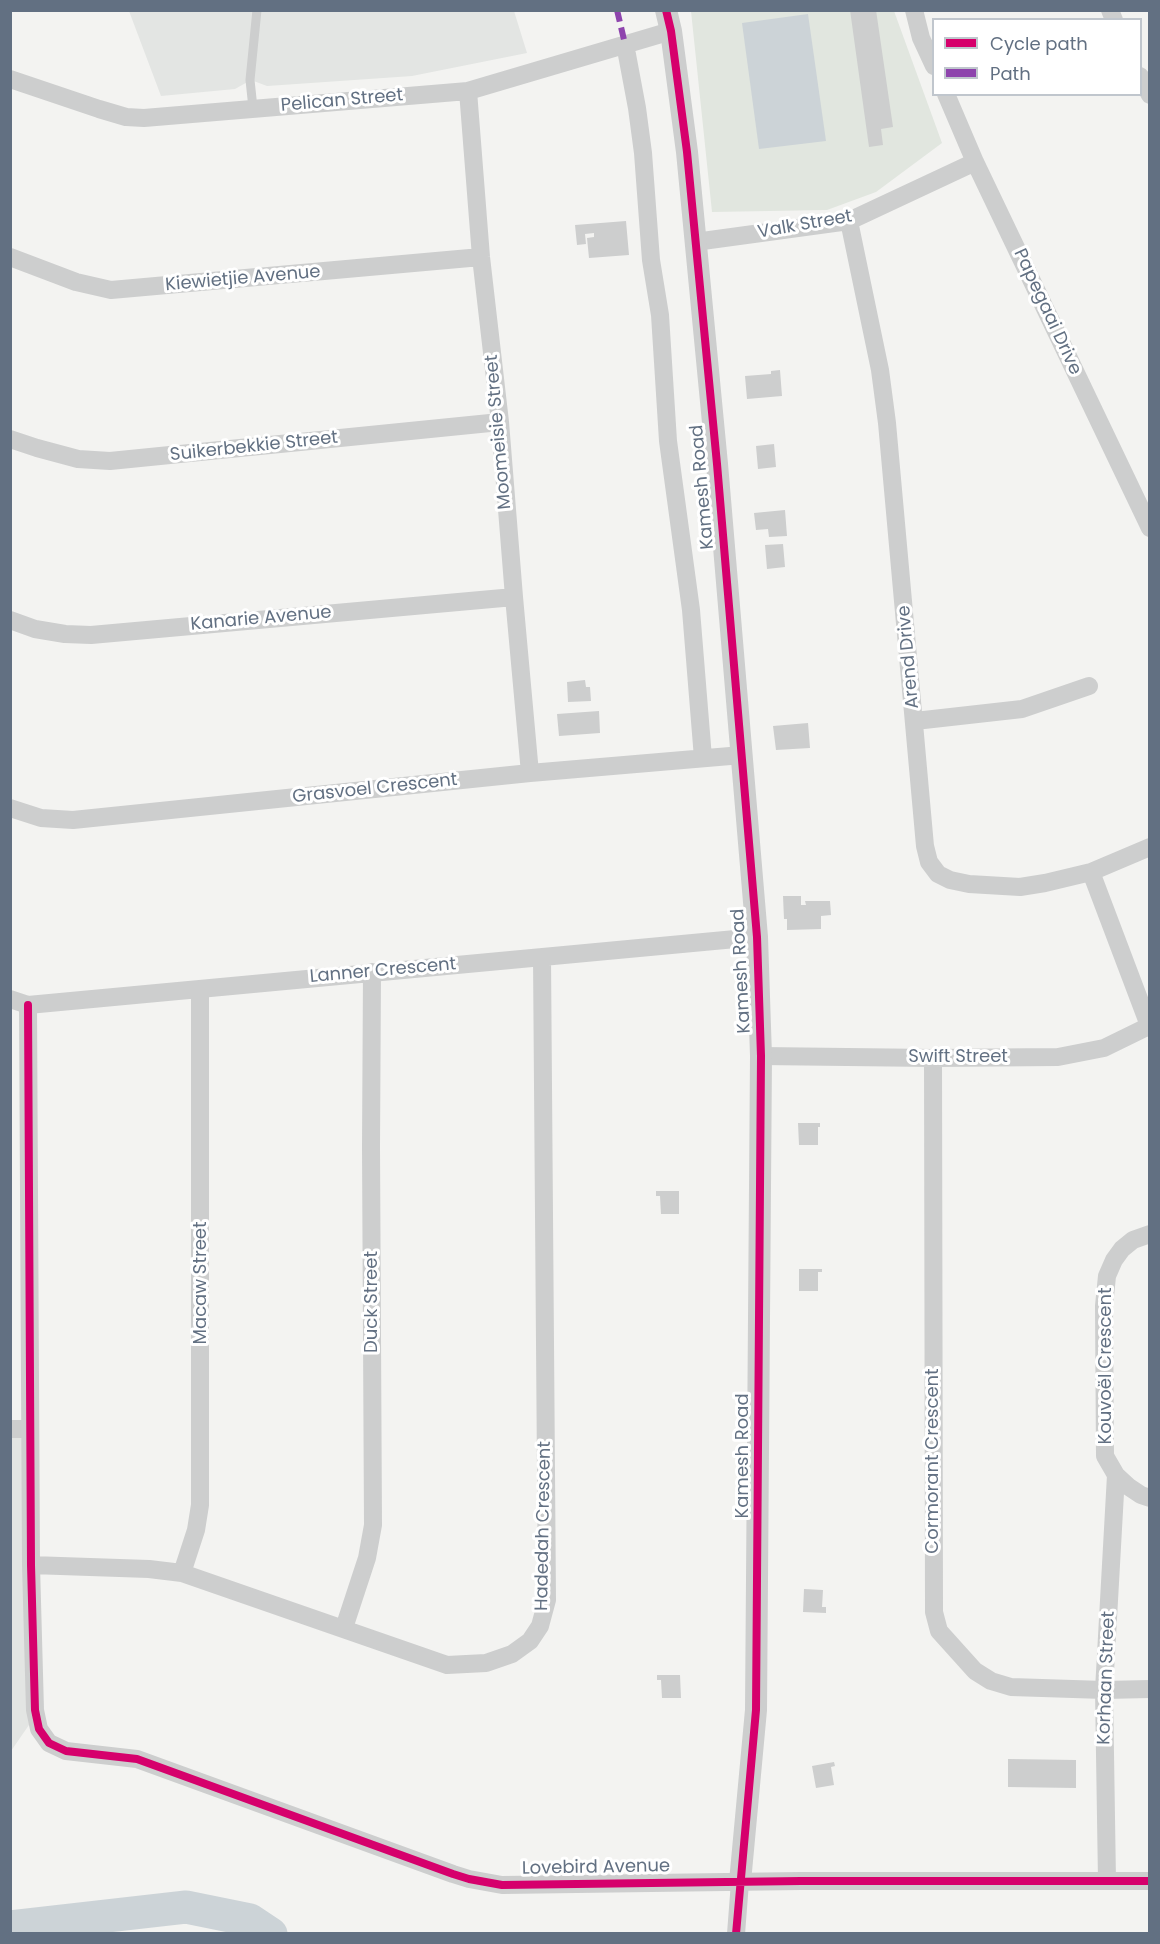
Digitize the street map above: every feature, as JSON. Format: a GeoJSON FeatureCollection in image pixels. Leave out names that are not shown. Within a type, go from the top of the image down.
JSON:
{"type":"FeatureCollection","features":[{"type":"Feature","properties":{"kind":"street"},"geometry":{"type":"LineString","coordinates":[[914,10],[921,38],[932,64]]}},
{"type":"Feature","properties":{"kind":"street","name":"Pelican Street"},"geometry":{"type":"LineString","coordinates":[[10,79],[126,117],[144,118],[468,91],[625,44],[668,21]]}},
{"type":"Feature","properties":{"kind":"street","name":"Kamesh Road"},"geometry":{"type":"LineString","coordinates":[[668,21],[683,110],[757,937],[761,1056],[756,1710],[736,1934]]}},
{"type":"Feature","properties":{"kind":"street"},"geometry":{"type":"LineString","coordinates":[[625,44],[643,153],[651,260],[660,315],[668,441],[691,610],[703,758]]}},
{"type":"Feature","properties":{"kind":"street"},"geometry":{"type":"LineString","coordinates":[[1142,80],[1149,95]]}},
{"type":"Feature","properties":{"kind":"street","name":"Moomeisie Street"},"geometry":{"type":"LineString","coordinates":[[468,91],[481,257],[500,422],[530,773]]}},
{"type":"Feature","properties":{"kind":"street","name":"Papegaai Drive"},"geometry":{"type":"LineString","coordinates":[[947,96],[975,162],[1149,528]]}},
{"type":"Feature","properties":{"kind":"street","name":"Valk Street"},"geometry":{"type":"LineString","coordinates":[[695,242],[849,221],[975,162]]}},
{"type":"Feature","properties":{"kind":"street","name":"Arend Drive"},"geometry":{"type":"LineString","coordinates":[[849,221],[880,370],[887,423],[925,846],[929,862],[938,874],[950,880],[969,884],[1020,887],[1091,872],[1149,847]]}},
{"type":"Feature","properties":{"kind":"street","name":"Kiewietjie Avenue"},"geometry":{"type":"LineString","coordinates":[[10,257],[76,282],[111,290],[481,257]]}},
{"type":"Feature","properties":{"kind":"street","name":"Suikerbekkie Street"},"geometry":{"type":"LineString","coordinates":[[10,439],[78,459],[110,461],[500,422]]}},
{"type":"Feature","properties":{"kind":"street","name":"Kanarie Avenue"},"geometry":{"type":"LineString","coordinates":[[10,620],[35,629],[65,634],[101,635],[514,597]]}},
{"type":"Feature","properties":{"kind":"street"},"geometry":{"type":"LineString","coordinates":[[915,721],[1022,709],[1089,686]]}},
{"type":"Feature","properties":{"kind":"street","name":"Grasvoel Crescent"},"geometry":{"type":"LineString","coordinates":[[10,808],[41,818],[73,820],[530,773],[742,755]]}},
{"type":"Feature","properties":{"kind":"street"},"geometry":{"type":"LineString","coordinates":[[1091,872],[1149,1027]]}},
{"type":"Feature","properties":{"kind":"street","name":"Lanner Crescent"},"geometry":{"type":"LineString","coordinates":[[19,1002],[200,990],[757,937]]}},
{"type":"Feature","properties":{"kind":"street","name":"Hadedah Crescent"},"geometry":{"type":"LineString","coordinates":[[31,1565],[149,1569],[182,1573],[447,1665],[486,1663],[521,1648],[537,1633],[544,1617],[547,1600],[542,957]]}},
{"type":"Feature","properties":{"kind":"street","name":"Duck Street"},"geometry":{"type":"LineString","coordinates":[[344,1628],[367,1558],[373,1525],[372,972]]}},
{"type":"Feature","properties":{"kind":"street","name":"Macaw Street"},"geometry":{"type":"LineString","coordinates":[[182,1573],[196,1530],[200,1505],[200,990]]}},
{"type":"Feature","properties":{"kind":"street"},"geometry":{"type":"LineString","coordinates":[[19,1002],[30,1429],[31,1565]]}},
{"type":"Feature","properties":{"kind":"street","name":"Swift Street"},"geometry":{"type":"LineString","coordinates":[[761,1056],[933,1058],[1066,1056],[1104,1048],[1149,1027]]}},
{"type":"Feature","properties":{"kind":"street","name":"Cormorant Crescent"},"geometry":{"type":"LineString","coordinates":[[933,1058],[933,1611],[939,1631],[975,1671],[991,1681],[1011,1687],[1149,1689]]}},
{"type":"Feature","properties":{"kind":"street","name":"Kouvoël Crescent"},"geometry":{"type":"LineString","coordinates":[[1149,1234],[1133,1240],[1122,1249],[1107,1276],[1104,1288],[1105,1456],[1116,1475],[1141,1495],[1149,1498]]}},
{"type":"Feature","properties":{"kind":"street"},"geometry":{"type":"LineString","coordinates":[[10,1429],[30,1429]]}},
{"type":"Feature","properties":{"kind":"street","name":"Korhaan Street"},"geometry":{"type":"LineString","coordinates":[[1107,1881],[1104,1690],[1116,1475]]}},
{"type":"Feature","properties":{"kind":"street","name":"Lovebird Avenue"},"geometry":{"type":"LineString","coordinates":[[31,1565],[36,1720],[39,1729],[49,1743],[66,1751],[137,1759],[469,1879],[502,1885],[1149,1881]]}},
{"type":"Feature","properties":{"kind":"lane"},"geometry":{"type":"LineString","coordinates":[[253,108],[250,80],[257,10]]}},
{"type":"Feature","properties":{"kind":"shaded area"},"geometry":{"type":"Polygon","coordinates":[[[129,11],[514,11],[527,53],[412,76],[267,86],[251,80],[235,89],[161,96],[129,11]]]}},
{"type":"Feature","properties":{"kind":"shaded area"},"geometry":{"type":"Polygon","coordinates":[[[691,11],[894,11],[942,143],[876,192],[827,210],[712,212],[691,11]]]}},
{"type":"Feature","properties":{"kind":"shaded area"},"geometry":{"type":"Polygon","coordinates":[[[808,14],[826,141],[759,149],[742,23],[808,14]]]}},
{"type":"Feature","properties":{"kind":"shaded area"},"geometry":{"type":"Polygon","coordinates":[[[32,1432],[40,1709],[11,1751],[11,1434],[32,1432]]]}},
{"type":"Feature","properties":{"kind":"building"},"geometry":{"type":"Polygon","coordinates":[[[850,10],[876,10],[893,127],[881,129],[883,145],[869,147],[850,10]]]}},
{"type":"Feature","properties":{"kind":"building"},"geometry":{"type":"Polygon","coordinates":[[[626,221],[629,255],[589,258],[587,238],[594,237],[594,233],[585,234],[586,244],[577,245],[575,225],[626,221]]]}},
{"type":"Feature","properties":{"kind":"building"},"geometry":{"type":"Polygon","coordinates":[[[780,370],[782,396],[747,399],[745,376],[771,374],[771,371],[780,370]]]}},
{"type":"Feature","properties":{"kind":"building"},"geometry":{"type":"Polygon","coordinates":[[[774,444],[776,467],[758,469],[756,446],[774,444]]]}},
{"type":"Feature","properties":{"kind":"building"},"geometry":{"type":"Polygon","coordinates":[[[785,510],[787,536],[769,537],[768,529],[756,530],[754,513],[785,510]]]}},
{"type":"Feature","properties":{"kind":"building"},"geometry":{"type":"Polygon","coordinates":[[[783,544],[785,567],[767,569],[765,545],[783,544]]]}},
{"type":"Feature","properties":{"kind":"building"},"geometry":{"type":"Polygon","coordinates":[[[585,680],[586,687],[590,687],[591,701],[568,702],[567,682],[585,680]]]}},
{"type":"Feature","properties":{"kind":"building"},"geometry":{"type":"Polygon","coordinates":[[[599,711],[600,733],[559,736],[557,714],[599,711]]]}},
{"type":"Feature","properties":{"kind":"building"},"geometry":{"type":"Polygon","coordinates":[[[808,723],[810,748],[776,750],[773,726],[808,723]]]}},
{"type":"Feature","properties":{"kind":"building"},"geometry":{"type":"Polygon","coordinates":[[[783,896],[801,896],[801,905],[806,905],[805,901],[830,901],[831,915],[821,916],[821,929],[787,930],[783,896]]]}},
{"type":"Feature","properties":{"kind":"building"},"geometry":{"type":"Polygon","coordinates":[[[798,1123],[820,1123],[818,1145],[799,1145],[798,1123]]]}},
{"type":"Feature","properties":{"kind":"building"},"geometry":{"type":"Polygon","coordinates":[[[656,1191],[679,1191],[679,1214],[661,1214],[660,1196],[656,1196],[656,1191]]]}},
{"type":"Feature","properties":{"kind":"building"},"geometry":{"type":"Polygon","coordinates":[[[799,1269],[822,1269],[822,1272],[818,1272],[818,1291],[799,1291],[799,1269]]]}},
{"type":"Feature","properties":{"kind":"building"},"geometry":{"type":"Polygon","coordinates":[[[804,1589],[823,1590],[822,1607],[826,1607],[826,1613],[803,1612],[804,1589]]]}},
{"type":"Feature","properties":{"kind":"building"},"geometry":{"type":"Polygon","coordinates":[[[657,1675],[680,1675],[681,1698],[662,1698],[661,1680],[657,1680],[657,1675]]]}},
{"type":"Feature","properties":{"kind":"building"},"geometry":{"type":"Polygon","coordinates":[[[1008,1759],[1076,1760],[1076,1788],[1008,1787],[1008,1759]]]}},
{"type":"Feature","properties":{"kind":"building"},"geometry":{"type":"Polygon","coordinates":[[[834,1762],[835,1766],[831,1767],[834,1785],[816,1788],[812,1766],[834,1762]]]}},
{"type":"Feature","properties":{"kind":"waterway"},"geometry":{"type":"LineString","coordinates":[[10,1927],[186,1907],[250,1920],[271,1934]]}},
{"type":"Feature","properties":{"kind":"marked path"},"geometry":{"type":"LineString","coordinates":[[617,10],[625,44]]}},
{"type":"Feature","properties":{"kind":"cycle path"},"geometry":{"type":"LineString","coordinates":[[666,10],[671,31],[687,152],[717,464],[757,937],[761,1056],[756,1710],[736,1934]]}},
{"type":"Feature","properties":{"kind":"cycle path"},"geometry":{"type":"LineString","coordinates":[[28,1005],[31,1565],[35,1710],[39,1729],[49,1743],[66,1751],[137,1759],[453,1874],[502,1885],[801,1881],[1150,1881]]}}]}
